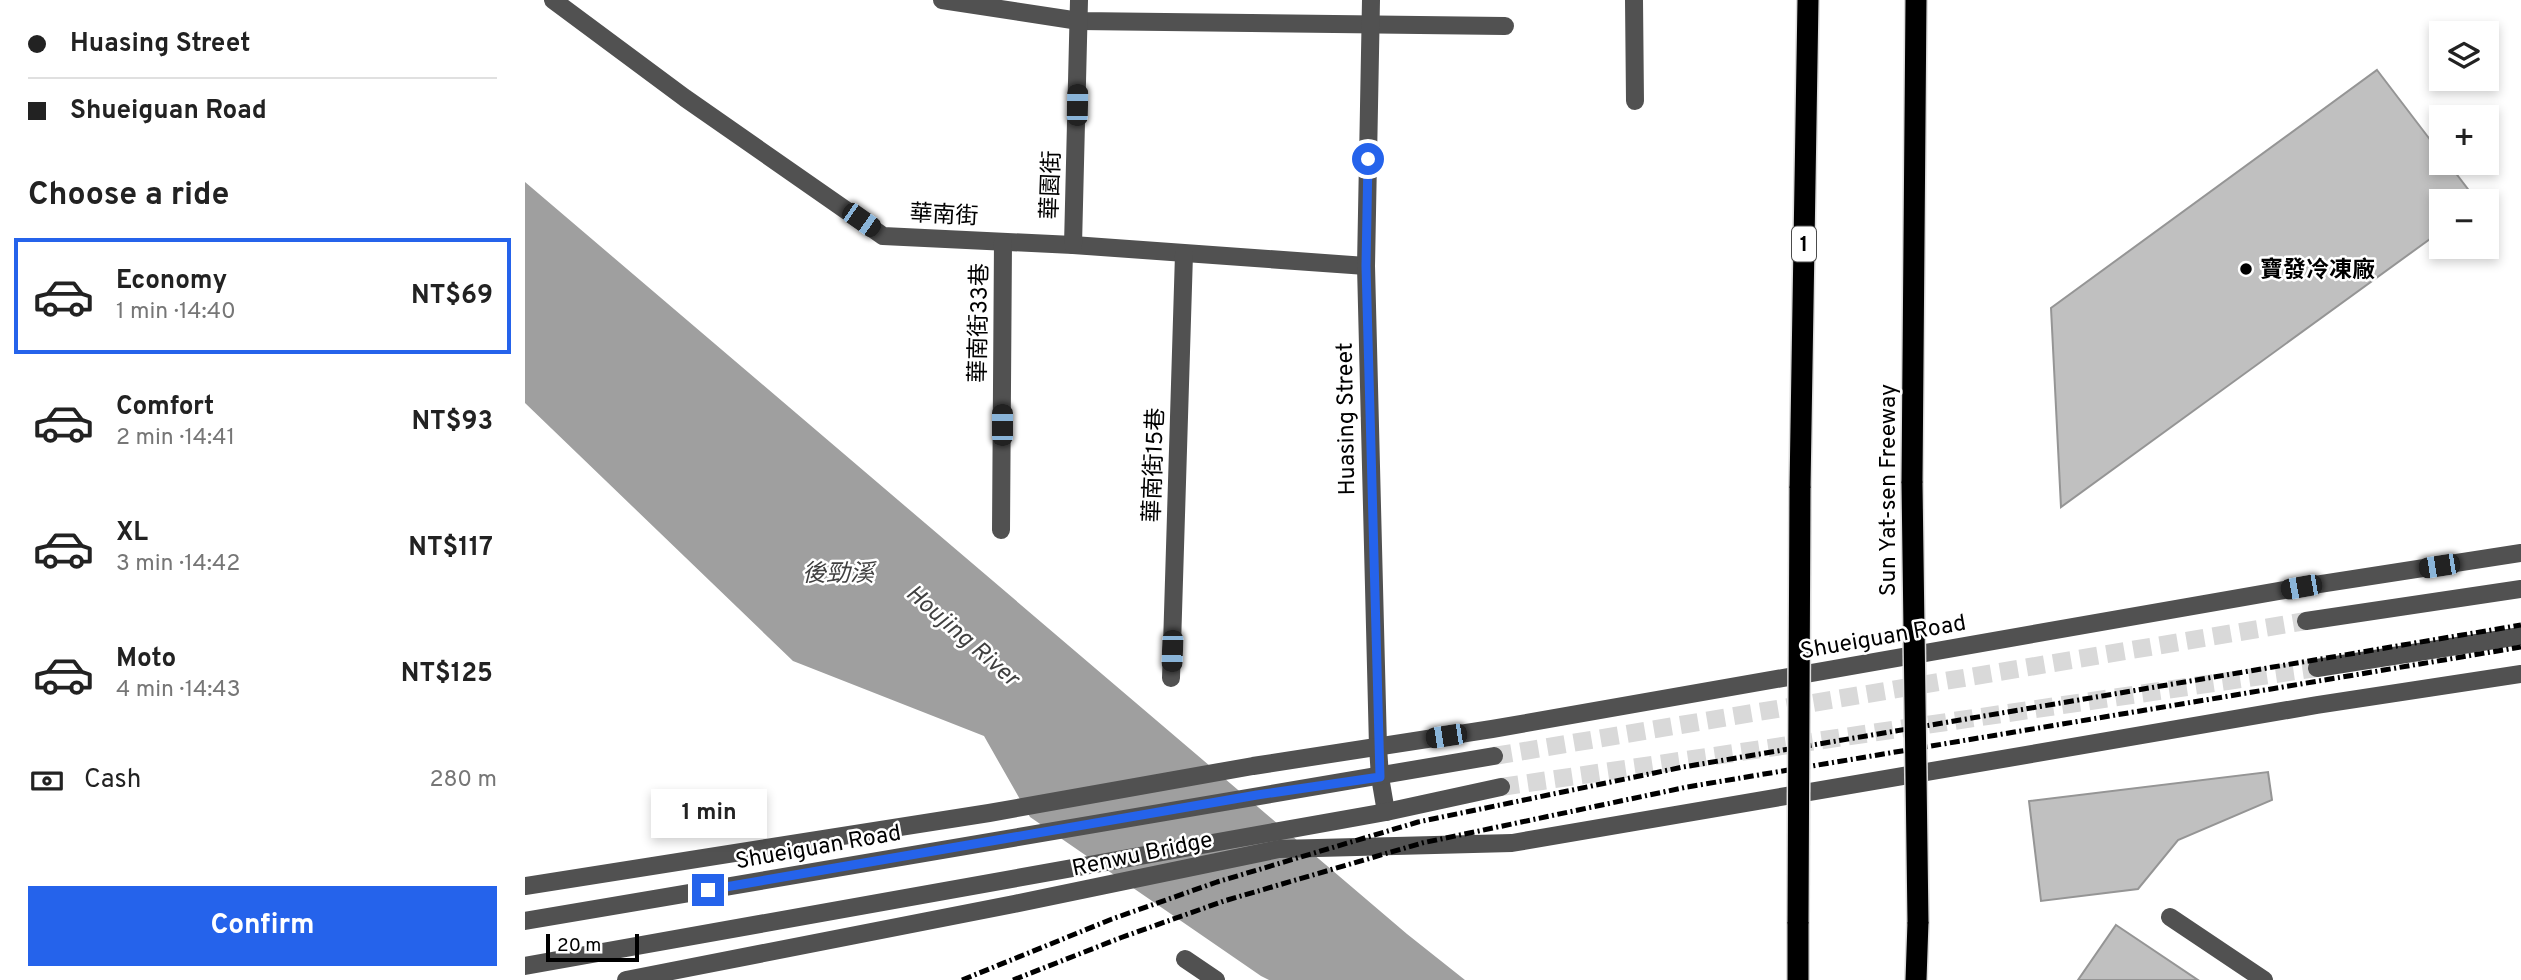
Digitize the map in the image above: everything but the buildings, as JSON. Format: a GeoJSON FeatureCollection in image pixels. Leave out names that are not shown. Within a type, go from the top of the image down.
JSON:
{"type":"FeatureCollection","features":[{"type":"Feature","properties":{"kind":"highway","name":"1"},"geometry":{"type":"LineString","coordinates":[[1798,980],[1800,488],[1808,0]]}},
{"type":"Feature","properties":{"kind":"highway","name":"Sun Yat-sen Freeway"},"geometry":{"type":"LineString","coordinates":[[1916,0],[1912,483],[1918,922],[1916,980]]}},
{"type":"Feature","properties":{"kind":"street","name":"華南街"},"geometry":{"type":"LineString","coordinates":[[553,0],[685,98],[883,236],[1073,245],[1366,266]]}},
{"type":"Feature","properties":{"kind":"street"},"geometry":{"type":"LineString","coordinates":[[942,0],[1079,21],[1505,26]]}},
{"type":"Feature","properties":{"kind":"street","name":"華園街"},"geometry":{"type":"LineString","coordinates":[[1073,245],[1079,0]]}},
{"type":"Feature","properties":{"kind":"street","name":"Huasing Street"},"geometry":{"type":"LineString","coordinates":[[1371,0],[1366,266],[1378,747],[1386,812]]}},
{"type":"Feature","properties":{"kind":"street"},"geometry":{"type":"LineString","coordinates":[[1634,0],[1635,101]]}},
{"type":"Feature","properties":{"kind":"street","name":"華南街33巷"},"geometry":{"type":"LineString","coordinates":[[1001,530],[1003,242]]}},
{"type":"Feature","properties":{"kind":"street","name":"華南街15巷"},"geometry":{"type":"LineString","coordinates":[[1171,678],[1184,254]]}},
{"type":"Feature","properties":{"kind":"street","name":"Shueiguan Road"},"geometry":{"type":"LineString","coordinates":[[525,886],[989,813],[2301,587],[2521,553]]}},
{"type":"Feature","properties":{"kind":"street"},"geometry":{"type":"LineString","coordinates":[[2307,621],[2521,589]]}},
{"type":"Feature","properties":{"kind":"street"},"geometry":{"type":"LineString","coordinates":[[2317,668],[2521,636]]}},
{"type":"Feature","properties":{"kind":"street","name":"Renwu Bridge"},"geometry":{"type":"LineString","coordinates":[[626,980],[1279,849],[1512,843],[2303,707],[2521,674]]}},
{"type":"Feature","properties":{"kind":"street"},"geometry":{"type":"LineString","coordinates":[[1380,777],[1494,757]]}},
{"type":"Feature","properties":{"kind":"street","name":"Renwu Bridge"},"geometry":{"type":"LineString","coordinates":[[995,841],[1257,795],[1380,777]]}},
{"type":"Feature","properties":{"kind":"street"},"geometry":{"type":"LineString","coordinates":[[1386,812],[1501,787]]}},
{"type":"Feature","properties":{"kind":"street","name":"Renwu Bridge"},"geometry":{"type":"LineString","coordinates":[[525,966],[1386,812]]}},
{"type":"Feature","properties":{"kind":"street","name":"Shueiguan Road"},"geometry":{"type":"LineString","coordinates":[[525,920],[995,841]]}},
{"type":"Feature","properties":{"kind":"street"},"geometry":{"type":"LineString","coordinates":[[2170,917],[2263,980]]}},
{"type":"Feature","properties":{"kind":"street"},"geometry":{"type":"LineString","coordinates":[[1185,959],[1216,980]]}},
{"type":"Feature","properties":{"kind":"water","name":"後勁溪"},"geometry":{"type":"Polygon","coordinates":[[[525,182],[1407,934],[1465,980],[1269,980],[1030,817],[984,736],[793,661],[525,403],[525,182]]]}},
{"type":"Feature","properties":{"kind":"tunnel"},"geometry":{"type":"LineString","coordinates":[[1494,756],[2306,621]]}},
{"type":"Feature","properties":{"kind":"tunnel"},"geometry":{"type":"LineString","coordinates":[[1501,787],[2317,668]]}},
{"type":"Feature","properties":{"kind":"railway"},"geometry":{"type":"LineString","coordinates":[[962,980],[1112,919],[1217,882],[1418,822],[1683,767],[2521,625]]}},
{"type":"Feature","properties":{"kind":"railway"},"geometry":{"type":"LineString","coordinates":[[1013,980],[1224,901],[1422,843],[1687,787],[2521,647]]}},
{"type":"Feature","properties":{"kind":"place","name":"寶發冷凍廠"},"geometry":{"type":"Point","coordinates":[2246,269]}},
{"type":"Feature","properties":{"kind":"route"},"geometry":{"type":"LineString","coordinates":[[708,890],[1257,795],[1380,777],[1366,266],[1368,159]]}},
{"type":"Feature","properties":{"kind":"water label","name":"Houjing River"},"geometry":{"type":"Point","coordinates":[963,635]}}]}
